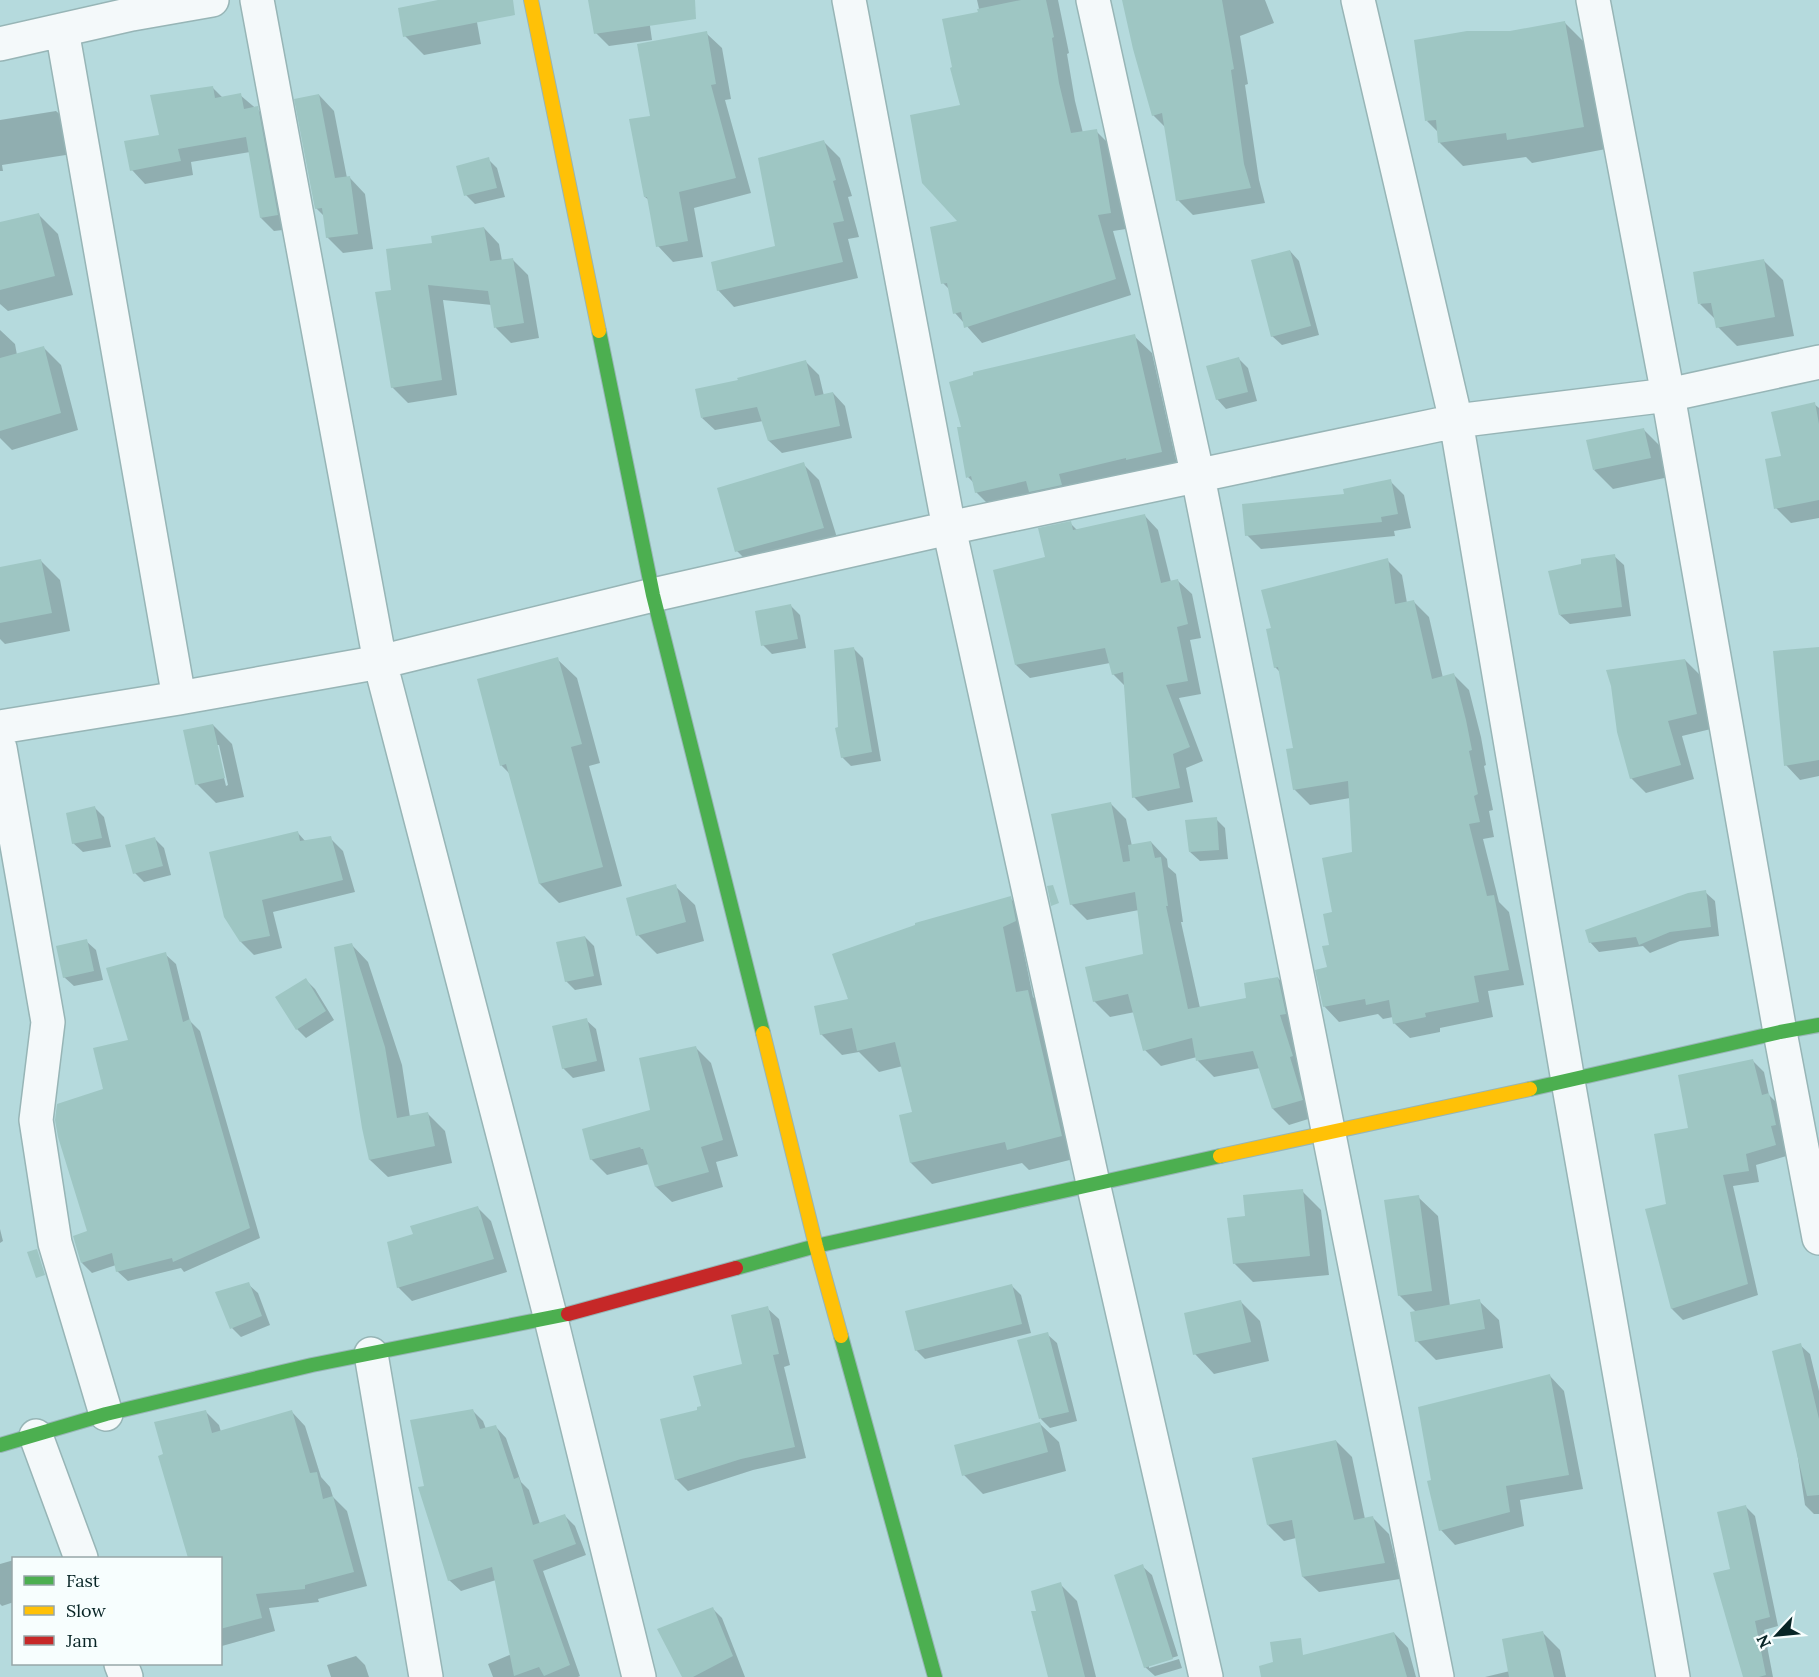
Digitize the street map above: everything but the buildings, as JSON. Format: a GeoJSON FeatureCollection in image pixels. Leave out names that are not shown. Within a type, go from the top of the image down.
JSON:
{"type":"FeatureCollection","features":[{"type":"Feature","properties":{"kind":"street"},"geometry":{"type":"LineString","coordinates":[[0,44],[62,30],[130,7],[212,0]]}},
{"type":"Feature","properties":{"kind":"street"},"geometry":{"type":"LineString","coordinates":[[257,0],[380,662],[551,1319],[639,1677]]}},
{"type":"Feature","properties":{"kind":"street"},"geometry":{"type":"LineString","coordinates":[[531,0],[652,595],[816,1246],[935,1677]]}},
{"type":"Feature","properties":{"kind":"street"},"geometry":{"type":"LineString","coordinates":[[849,0],[949,528],[1093,1183],[1206,1677]]}},
{"type":"Feature","properties":{"kind":"street"},"geometry":{"type":"LineString","coordinates":[[1093,0],[1198,477],[1437,1677]]}},
{"type":"Feature","properties":{"kind":"street"},"geometry":{"type":"LineString","coordinates":[[1358,0],[1456,422],[1568,1081],[1673,1677]]}},
{"type":"Feature","properties":{"kind":"street"},"geometry":{"type":"LineString","coordinates":[[1593,0],[1668,395],[1780,1032],[1819,1238]]}},
{"type":"Feature","properties":{"kind":"street"},"geometry":{"type":"LineString","coordinates":[[62,30],[179,698]]}},
{"type":"Feature","properties":{"kind":"street"},"geometry":{"type":"LineString","coordinates":[[0,727],[380,662],[652,595],[949,528],[1456,422],[1668,395],[1819,362]]}},
{"type":"Feature","properties":{"kind":"street"},"geometry":{"type":"LineString","coordinates":[[0,748],[48,1022],[36,1119],[55,1243],[106,1414]]}},
{"type":"Feature","properties":{"kind":"street"},"geometry":{"type":"LineString","coordinates":[[0,1445],[106,1414],[312,1365],[551,1319],[816,1246],[1093,1183],[1819,1025]]}},
{"type":"Feature","properties":{"kind":"street"},"geometry":{"type":"LineString","coordinates":[[371,1354],[426,1677]]}},
{"type":"Feature","properties":{"kind":"street"},"geometry":{"type":"LineString","coordinates":[[36,1436],[81,1557]]}},
{"type":"Feature","properties":{"kind":"traffic: fast"},"geometry":{"type":"LineString","coordinates":[[599,331],[653,595],[763,1033]]}},
{"type":"Feature","properties":{"kind":"traffic: fast"},"geometry":{"type":"LineString","coordinates":[[1530,1089],[1819,1025]]}},
{"type":"Feature","properties":{"kind":"traffic: fast"},"geometry":{"type":"LineString","coordinates":[[736,1268],[816,1246],[1220,1156]]}},
{"type":"Feature","properties":{"kind":"traffic: fast"},"geometry":{"type":"LineString","coordinates":[[0,1445],[106,1414],[312,1365],[568,1314]]}},
{"type":"Feature","properties":{"kind":"traffic: fast"},"geometry":{"type":"LineString","coordinates":[[841,1336],[935,1677]]}},
{"type":"Feature","properties":{"kind":"traffic: slow"},"geometry":{"type":"LineString","coordinates":[[531,0],[599,331]]}},
{"type":"Feature","properties":{"kind":"traffic: slow"},"geometry":{"type":"LineString","coordinates":[[763,1033],[841,1336]]}},
{"type":"Feature","properties":{"kind":"traffic: slow"},"geometry":{"type":"LineString","coordinates":[[1220,1156],[1530,1089]]}},
{"type":"Feature","properties":{"kind":"traffic: jam"},"geometry":{"type":"LineString","coordinates":[[568,1314],[736,1268]]}}]}
